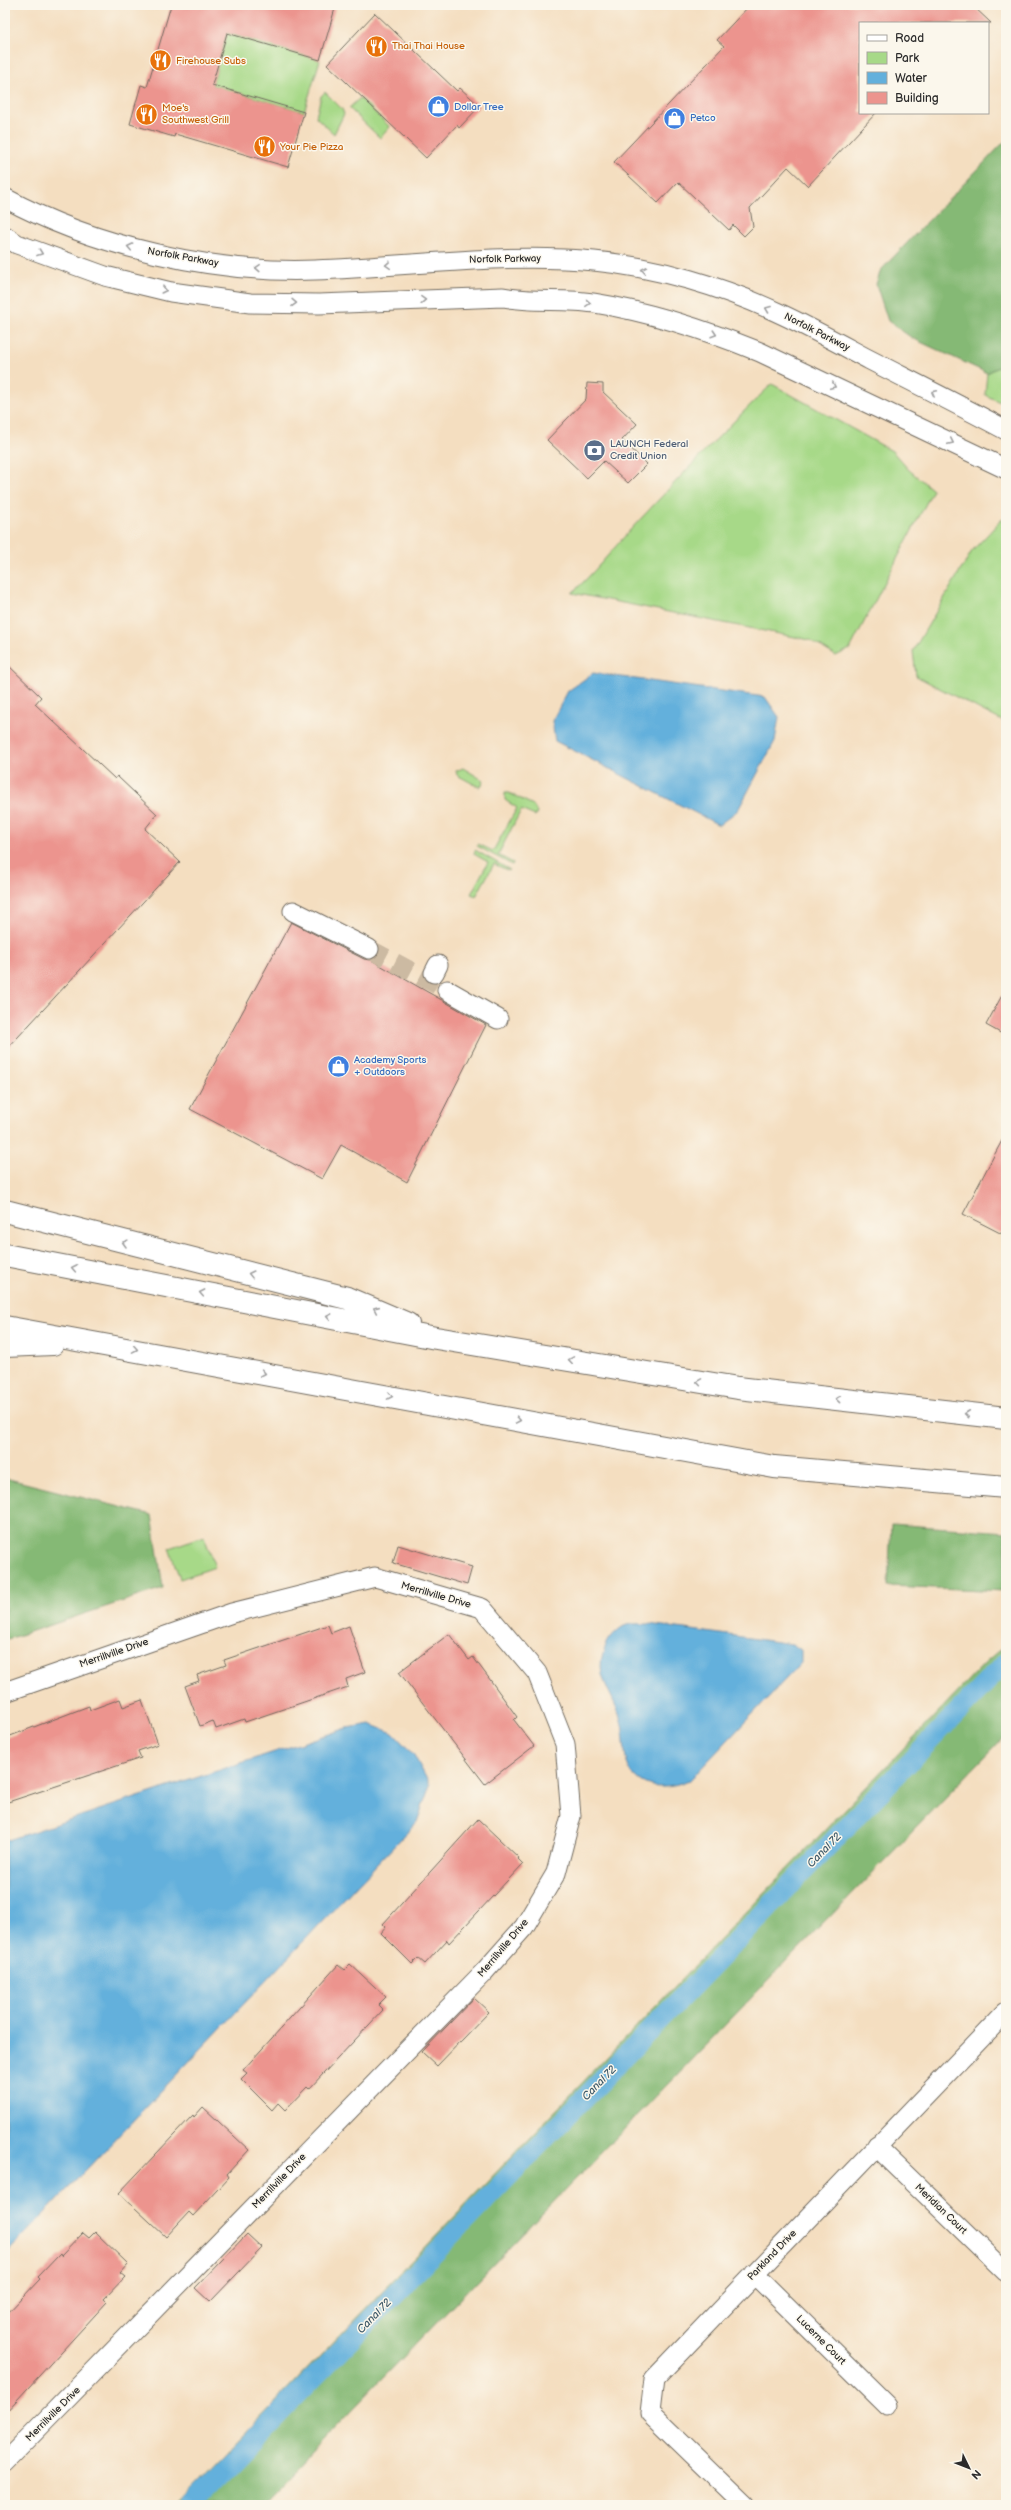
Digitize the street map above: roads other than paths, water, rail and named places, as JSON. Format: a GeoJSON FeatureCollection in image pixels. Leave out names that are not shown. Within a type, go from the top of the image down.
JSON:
{"type":"FeatureCollection","features":[{"type":"Feature","properties":{"kind":"highway"},"geometry":{"type":"LineString","coordinates":[[5,1211],[347,1298],[372,1307],[436,1338]]}},
{"type":"Feature","properties":{"kind":"highway"},"geometry":{"type":"LineString","coordinates":[[5,1255],[436,1338],[738,1388],[1006,1418]]}},
{"type":"Feature","properties":{"kind":"highway"},"geometry":{"type":"LineString","coordinates":[[5,1327],[96,1342],[774,1467],[1006,1487]]}},
{"type":"Feature","properties":{"kind":"highway"},"geometry":{"type":"LineString","coordinates":[[5,1346],[96,1342]]}},
{"type":"Feature","properties":{"kind":"street","name":"Norfolk Parkway"},"geometry":{"type":"LineString","coordinates":[[5,198],[32,211],[110,243],[179,258],[251,267],[313,270],[525,257],[596,261],[670,275],[731,294],[780,313],[1006,430]]}},
{"type":"Feature","properties":{"kind":"street"},"geometry":{"type":"LineString","coordinates":[[5,236],[17,244],[105,276],[171,292],[250,303],[319,304],[503,297],[526,302],[592,303],[659,317],[719,335],[760,352],[1006,469]]}},
{"type":"Feature","properties":{"kind":"street"},"geometry":{"type":"LineString","coordinates":[[292,911],[368,949]]}},
{"type":"Feature","properties":{"kind":"street"},"geometry":{"type":"LineString","coordinates":[[447,990],[498,1019]]}},
{"type":"Feature","properties":{"kind":"street","name":"Merrillville Drive"},"geometry":{"type":"LineString","coordinates":[[5,1692],[232,1613],[375,1577],[482,1608],[537,1673],[565,1744],[571,1816],[556,1872],[524,1927],[484,1972],[5,2462]]}},
{"type":"Feature","properties":{"kind":"street","name":"Parkland Drive"},"geometry":{"type":"LineString","coordinates":[[745,2505],[650,2413],[654,2380],[876,2146],[1003,2021]]}},
{"type":"Feature","properties":{"kind":"street","name":"Meridian Court"},"geometry":{"type":"LineString","coordinates":[[876,2146],[1006,2272]]}},
{"type":"Feature","properties":{"kind":"street","name":"Lucerne Court"},"geometry":{"type":"LineString","coordinates":[[754,2274],[888,2406]]}},
{"type":"Feature","properties":{"kind":"water"},"geometry":{"type":"Polygon","coordinates":[[[593,673],[765,697],[779,717],[775,741],[738,810],[719,825],[555,741],[552,721],[568,691],[593,673]]]}},
{"type":"Feature","properties":{"kind":"water"},"geometry":{"type":"Polygon","coordinates":[[[629,1624],[649,1624],[792,1644],[801,1650],[801,1663],[689,1781],[662,1787],[645,1784],[637,1779],[631,1772],[627,1763],[623,1728],[620,1717],[601,1671],[604,1649],[612,1636],[618,1630],[629,1624]]]}},
{"type":"Feature","properties":{"kind":"water"},"geometry":{"type":"Polygon","coordinates":[[[370,1724],[393,1733],[414,1755],[430,1785],[417,1822],[5,2255],[5,1841],[347,1728],[370,1724]]]}},
{"type":"Feature","properties":{"kind":"waterway","name":"Canal 72"},"geometry":{"type":"LineString","coordinates":[[191,2505],[1006,1662]]}},
{"type":"Feature","properties":{"kind":"tunnel"},"geometry":{"type":"LineString","coordinates":[[369,949],[447,990]]}},
{"type":"Feature","properties":{"kind":"place","name":"Thai Thai House"},"geometry":{"type":"Point","coordinates":[376,46]}},
{"type":"Feature","properties":{"kind":"place","name":"Firehouse Subs"},"geometry":{"type":"Point","coordinates":[161,61]}},
{"type":"Feature","properties":{"kind":"place","name":"Dollar Tree"},"geometry":{"type":"Point","coordinates":[438,107]}},
{"type":"Feature","properties":{"kind":"place","name":"Moe's Southwest Grill"},"geometry":{"type":"Point","coordinates":[146,114]}},
{"type":"Feature","properties":{"kind":"place","name":"Petco"},"geometry":{"type":"Point","coordinates":[674,118]}},
{"type":"Feature","properties":{"kind":"place","name":"Your Pie Pizza"},"geometry":{"type":"Point","coordinates":[264,147]}},
{"type":"Feature","properties":{"kind":"place","name":"LAUNCH Federal Credit Union"},"geometry":{"type":"Point","coordinates":[595,450]}},
{"type":"Feature","properties":{"kind":"place","name":"Academy Sports + Outdoors"},"geometry":{"type":"Point","coordinates":[339,1066]}}]}
